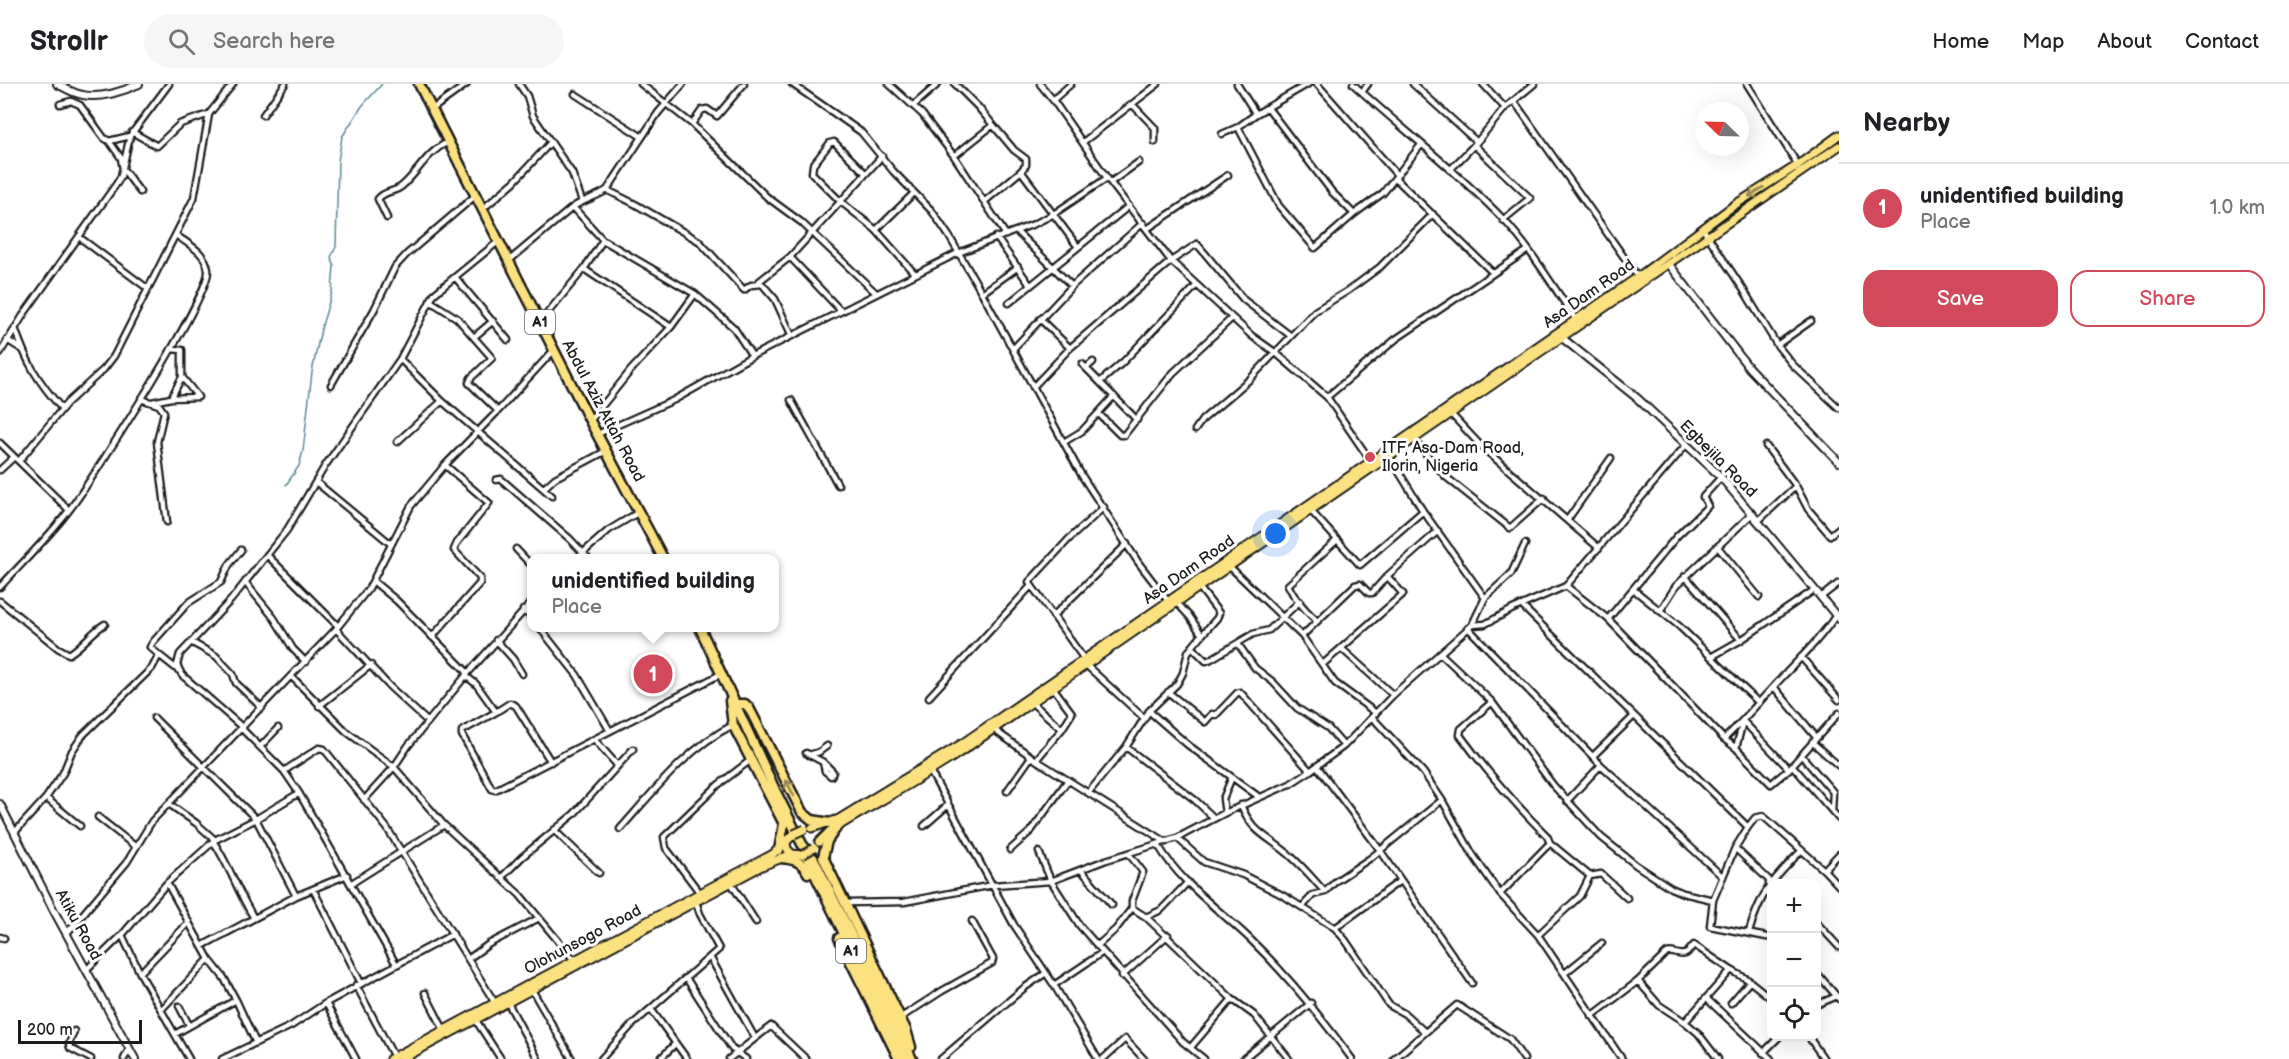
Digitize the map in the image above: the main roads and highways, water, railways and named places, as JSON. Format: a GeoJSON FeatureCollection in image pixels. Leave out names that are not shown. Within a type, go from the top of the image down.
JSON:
{"type":"FeatureCollection","features":[{"type":"Feature","properties":{"kind":"highway","name":"Abdul Aziz Attah Road"},"geometry":{"type":"LineString","coordinates":[[420,84],[512,259],[554,350],[592,419],[602,432],[662,554]]}},
{"type":"Feature","properties":{"kind":"highway","name":"Abdul Aziz Attah Road"},"geometry":{"type":"LineString","coordinates":[[433,109],[475,196],[592,419],[606,451],[662,554]]}},
{"type":"Feature","properties":{"kind":"highway","name":"A1"},"geometry":{"type":"LineString","coordinates":[[700,632],[733,702]]}},
{"type":"Feature","properties":{"kind":"highway","name":"A1"},"geometry":{"type":"LineString","coordinates":[[700,632],[905,1059]]}},
{"type":"Feature","properties":{"kind":"highway"},"geometry":{"type":"LineString","coordinates":[[808,828],[749,708],[745,704],[733,702],[733,724],[783,824],[802,846],[823,857]]}},
{"type":"Feature","properties":{"kind":"highway"},"geometry":{"type":"LineString","coordinates":[[802,812],[812,820],[833,825],[823,857],[843,903],[906,1030],[913,1059]]}},
{"type":"Feature","properties":{"kind":"highway"},"geometry":{"type":"LineString","coordinates":[[783,824],[780,854],[804,865]]}},
{"type":"Feature","properties":{"kind":"highway","name":"A1"},"geometry":{"type":"LineString","coordinates":[[802,846],[818,866],[913,1059]]}},
{"type":"Feature","properties":{"kind":"highway"},"geometry":{"type":"LineString","coordinates":[[802,846],[804,865],[899,1059]]}},
{"type":"Feature","properties":{"kind":"main road","name":"Asa Dam Road"},"geometry":{"type":"LineString","coordinates":[[802,846],[940,758],[1311,511],[1370,460],[1576,320],[1733,206],[1798,165],[1839,135]]}},
{"type":"Feature","properties":{"kind":"main road","name":"Asa Dam Road"},"geometry":{"type":"LineString","coordinates":[[1085,662],[1168,601],[1340,485],[1389,456],[1451,414],[1839,146]]}},
{"type":"Feature","properties":{"kind":"main road","name":"Asa Dam Road"},"geometry":{"type":"LineString","coordinates":[[802,846],[808,828],[833,825],[930,771],[993,729],[1060,679]]}},
{"type":"Feature","properties":{"kind":"main road"},"geometry":{"type":"LineString","coordinates":[[802,846],[818,835],[808,828]]}},
{"type":"Feature","properties":{"kind":"main road","name":"Olohunsogo Road"},"geometry":{"type":"LineString","coordinates":[[395,1058],[532,990],[700,893],[780,854],[802,846]]}},
{"type":"Feature","properties":{"kind":"main road","name":"Olohunsogo Road"},"geometry":{"type":"LineString","coordinates":[[395,1058],[574,960],[696,902],[780,854],[802,846]]}},
{"type":"Feature","properties":{"kind":"waterway"},"geometry":{"type":"LineString","coordinates":[[286,485],[299,466],[303,451],[312,372],[332,292],[334,265],[331,257],[336,247],[338,161],[342,137],[362,106],[382,84]]}},
{"type":"Feature","properties":{"kind":"place","name":"ITF, Asa-Dam Road, Ilorin, Nigeria"},"geometry":{"type":"Point","coordinates":[1370,457]}},
{"type":"Feature","properties":{"kind":"place","name":"unidentified building"},"geometry":{"type":"Point","coordinates":[653,674]}}]}
